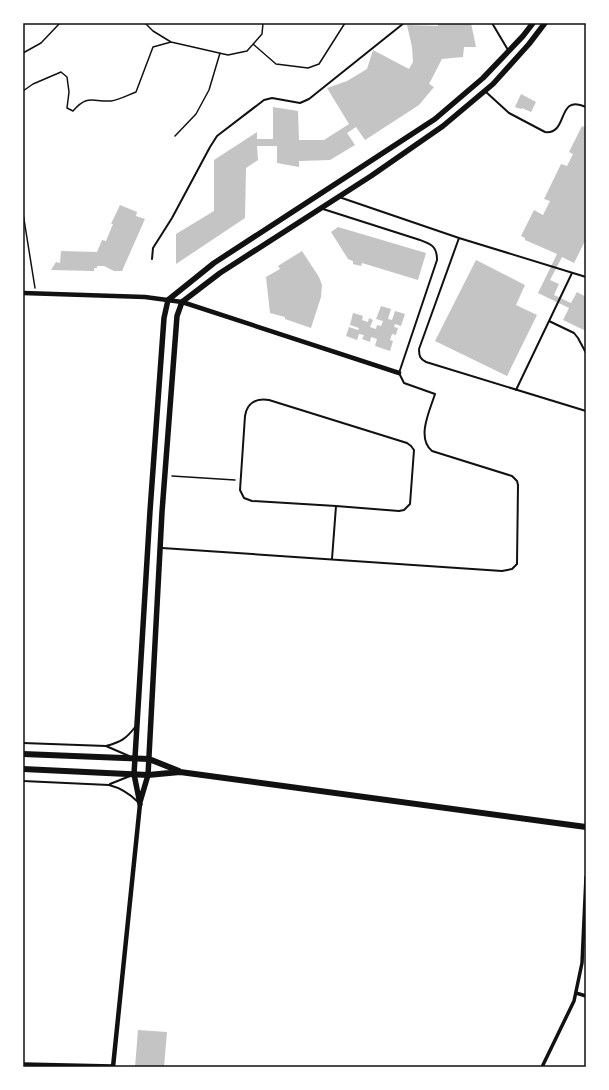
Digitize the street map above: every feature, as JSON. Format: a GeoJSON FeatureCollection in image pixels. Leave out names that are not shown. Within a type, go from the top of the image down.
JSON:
{"type":"FeatureCollection","features":[{"type":"Feature","properties":{"kind":"main road"},"geometry":{"type":"LineString","coordinates":[[140,804],[134,774],[151,495],[164,318],[168,300],[214,262],[435,119],[483,78],[523,36],[533,23]]}},
{"type":"Feature","properties":{"kind":"main road"},"geometry":{"type":"LineString","coordinates":[[140,804],[148,775],[165,475],[177,316],[182,302],[220,273],[338,197],[443,126],[493,84],[529,44],[545,23]]}},
{"type":"Feature","properties":{"kind":"main road"},"geometry":{"type":"LineString","coordinates":[[23,754],[149,759],[180,772]]}},
{"type":"Feature","properties":{"kind":"main road"},"geometry":{"type":"LineString","coordinates":[[23,770],[148,775],[180,772],[586,827]]}},
{"type":"Feature","properties":{"kind":"street"},"geometry":{"type":"LineString","coordinates":[[23,293],[145,297],[182,302],[399,373]]}},
{"type":"Feature","properties":{"kind":"street"},"geometry":{"type":"LineString","coordinates":[[23,1064],[113,1066],[140,804]]}},
{"type":"Feature","properties":{"kind":"street"},"geometry":{"type":"LineString","coordinates":[[542,1067],[574,1001],[576,993],[582,963],[586,877]]}},
{"type":"Feature","properties":{"kind":"street"},"geometry":{"type":"LineString","coordinates":[[576,993],[586,996]]}},
{"type":"Feature","properties":{"kind":"lane"},"geometry":{"type":"LineString","coordinates":[[152,259],[154,248],[217,136],[264,100],[272,98],[300,103],[309,99],[404,23]]}},
{"type":"Feature","properties":{"kind":"lane"},"geometry":{"type":"LineString","coordinates":[[492,23],[509,51]]}},
{"type":"Feature","properties":{"kind":"lane"},"geometry":{"type":"LineString","coordinates":[[485,91],[509,113],[545,132],[550,132],[557,129],[567,108],[571,105],[580,104],[586,107]]}},
{"type":"Feature","properties":{"kind":"lane"},"geometry":{"type":"LineString","coordinates":[[338,197],[459,238],[586,277]]}},
{"type":"Feature","properties":{"kind":"lane"},"geometry":{"type":"LineString","coordinates":[[160,547],[502,571],[512,569],[517,564],[517,481],[512,476],[432,451],[428,448],[425,442],[425,424],[435,394],[404,383],[399,373],[437,260],[437,252],[430,244],[420,240],[320,208]]}},
{"type":"Feature","properties":{"kind":"lane"},"geometry":{"type":"LineString","coordinates":[[459,238],[419,349],[419,355],[422,360],[586,411]]}},
{"type":"Feature","properties":{"kind":"lane"},"geometry":{"type":"LineString","coordinates":[[516,390],[572,273]]}},
{"type":"Feature","properties":{"kind":"lane"},"geometry":{"type":"LineString","coordinates":[[549,321],[574,333],[586,353]]}},
{"type":"Feature","properties":{"kind":"lane"},"geometry":{"type":"LineString","coordinates":[[257,400],[269,400],[407,443],[411,446],[414,450],[414,454],[411,500],[408,508],[399,511],[336,506],[247,500],[241,494],[240,480],[246,410],[249,405],[257,400]]}},
{"type":"Feature","properties":{"kind":"lane"},"geometry":{"type":"LineString","coordinates":[[332,560],[336,506]]}},
{"type":"Feature","properties":{"kind":"lane"},"geometry":{"type":"LineString","coordinates":[[23,742],[106,746],[119,742],[128,737],[138,724]]}},
{"type":"Feature","properties":{"kind":"lane"},"geometry":{"type":"LineString","coordinates":[[106,746],[135,759]]}},
{"type":"Feature","properties":{"kind":"lane"},"geometry":{"type":"LineString","coordinates":[[109,785],[134,774]]}},
{"type":"Feature","properties":{"kind":"lane"},"geometry":{"type":"LineString","coordinates":[[23,781],[109,785],[130,793],[140,804]]}},
{"type":"Feature","properties":{"kind":"path"},"geometry":{"type":"LineString","coordinates":[[23,53],[41,43],[60,23]]}},
{"type":"Feature","properties":{"kind":"path"},"geometry":{"type":"LineString","coordinates":[[145,23],[153,31],[171,42],[228,55],[247,51],[262,34],[262,23]]}},
{"type":"Feature","properties":{"kind":"path"},"geometry":{"type":"LineString","coordinates":[[253,44],[276,64],[308,68],[319,64],[345,23]]}},
{"type":"Feature","properties":{"kind":"path"},"geometry":{"type":"LineString","coordinates":[[23,91],[34,84],[60,72],[67,77],[68,108],[73,111],[79,104],[88,100],[112,101],[136,92],[153,47],[171,42]]}},
{"type":"Feature","properties":{"kind":"path"},"geometry":{"type":"LineString","coordinates":[[175,136],[196,114],[209,90],[220,53]]}},
{"type":"Feature","properties":{"kind":"path"},"geometry":{"type":"LineString","coordinates":[[23,213],[36,294]]}},
{"type":"Feature","properties":{"kind":"path"},"geometry":{"type":"LineString","coordinates":[[165,475],[240,480]]}},
{"type":"Feature","properties":{"kind":"building"},"geometry":{"type":"Polygon","coordinates":[[[438,23],[471,23],[476,47],[464,47],[463,57],[442,59],[429,84],[434,87],[419,105],[365,140],[356,127],[347,133],[355,145],[330,160],[299,161],[299,167],[277,163],[277,146],[257,146],[258,160],[246,168],[245,218],[176,264],[176,234],[214,211],[214,160],[257,132],[257,139],[273,139],[273,107],[298,111],[299,140],[324,140],[349,124],[327,88],[347,81],[367,69],[373,50],[409,69],[413,62],[412,47],[407,25],[438,26],[438,23]]]}},
{"type":"Feature","properties":{"kind":"building"},"geometry":{"type":"Polygon","coordinates":[[[521,94],[536,102],[531,112],[515,107],[521,94]]]}},
{"type":"Feature","properties":{"kind":"building"},"geometry":{"type":"Polygon","coordinates":[[[582,126],[586,128],[586,239],[574,263],[562,257],[550,280],[559,284],[554,295],[571,303],[577,292],[586,297],[586,331],[563,320],[569,308],[538,293],[557,254],[525,240],[525,238],[521,236],[534,210],[543,215],[550,201],[544,199],[561,164],[567,166],[573,154],[569,152],[582,126]]]}},
{"type":"Feature","properties":{"kind":"building"},"geometry":{"type":"Polygon","coordinates":[[[120,205],[137,212],[136,216],[145,219],[122,271],[114,271],[104,266],[97,266],[97,268],[94,268],[94,271],[51,270],[56,262],[60,263],[61,251],[97,252],[102,240],[106,241],[113,224],[111,224],[120,205]]]}},
{"type":"Feature","properties":{"kind":"building"},"geometry":{"type":"Polygon","coordinates":[[[338,227],[426,253],[418,280],[362,263],[361,266],[353,264],[353,261],[348,259],[331,232],[338,227]]]}},
{"type":"Feature","properties":{"kind":"building"},"geometry":{"type":"Polygon","coordinates":[[[302,251],[319,277],[322,285],[321,297],[311,328],[285,319],[285,317],[270,313],[266,277],[280,269],[278,266],[302,251]]]}},
{"type":"Feature","properties":{"kind":"building"},"geometry":{"type":"Polygon","coordinates":[[[476,260],[525,285],[516,305],[537,315],[507,376],[435,341],[476,260]]]}},
{"type":"Feature","properties":{"kind":"building"},"geometry":{"type":"Polygon","coordinates":[[[381,306],[391,309],[388,319],[392,320],[395,311],[405,314],[401,326],[395,324],[394,327],[398,328],[396,335],[392,334],[390,340],[393,341],[390,351],[375,346],[377,339],[371,337],[370,342],[362,339],[364,335],[359,334],[357,340],[346,336],[349,327],[358,330],[359,328],[350,325],[353,313],[363,316],[362,320],[368,322],[369,318],[373,320],[370,327],[376,329],[377,325],[381,326],[383,321],[376,319],[381,306]]]}},
{"type":"Feature","properties":{"kind":"building"},"geometry":{"type":"Polygon","coordinates":[[[138,1030],[167,1032],[164,1067],[135,1067],[138,1030]]]}}]}
